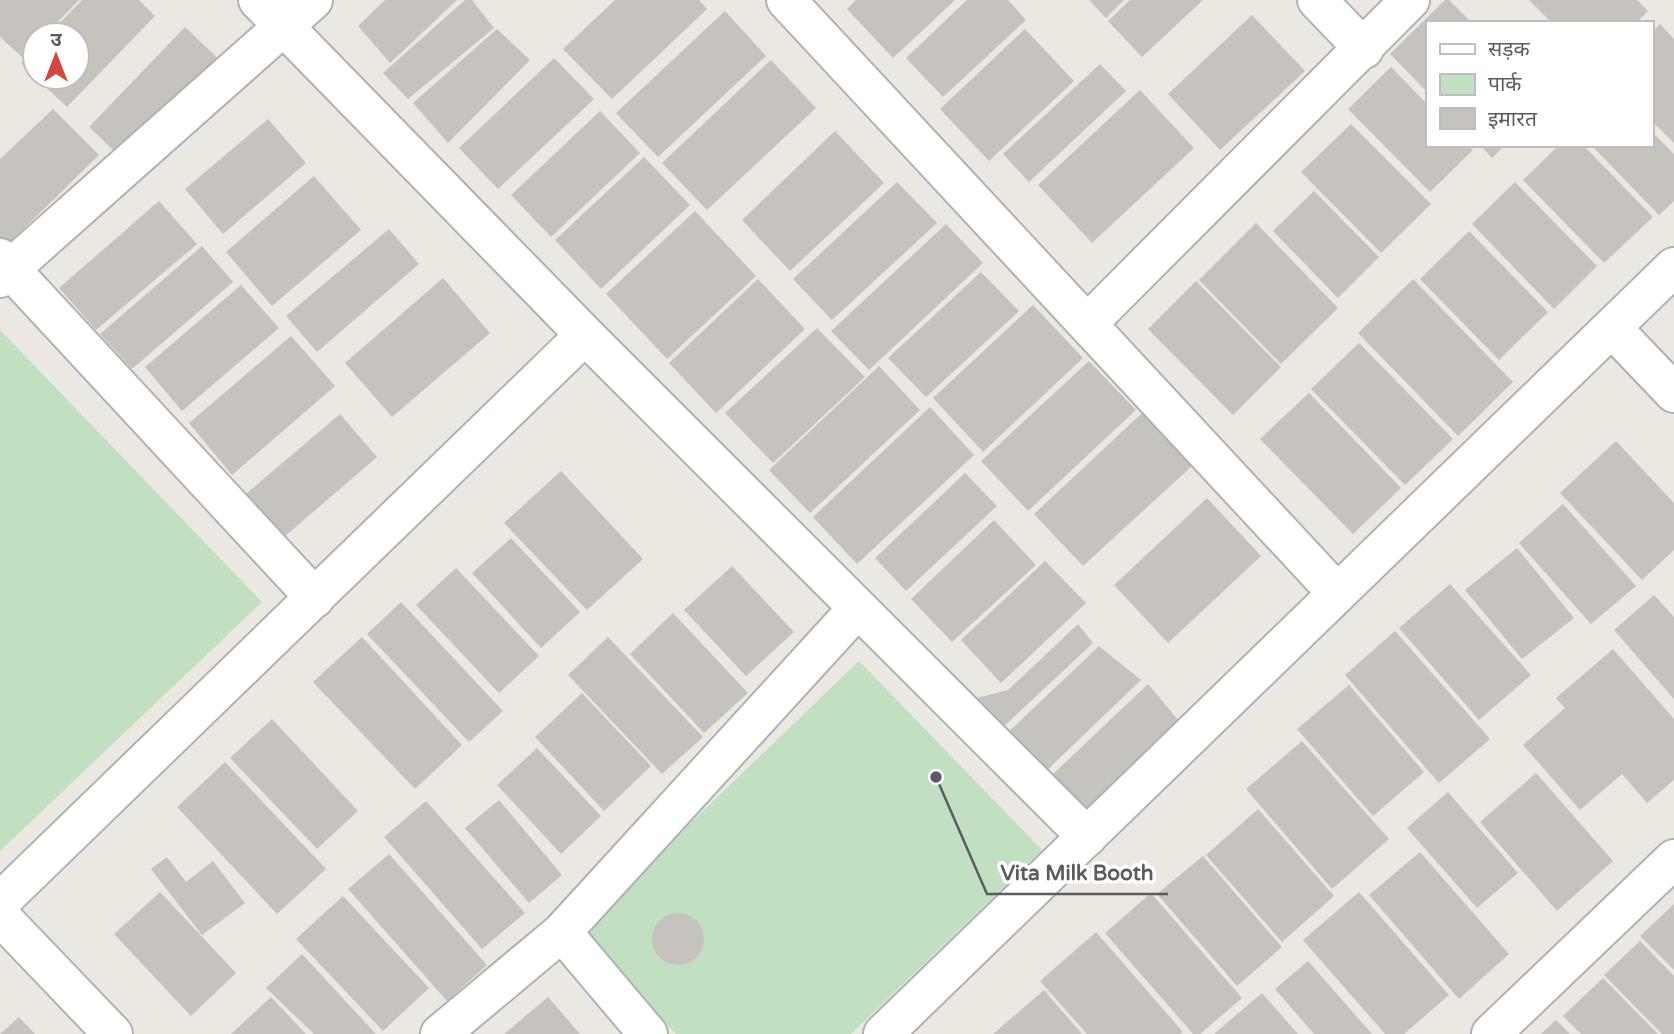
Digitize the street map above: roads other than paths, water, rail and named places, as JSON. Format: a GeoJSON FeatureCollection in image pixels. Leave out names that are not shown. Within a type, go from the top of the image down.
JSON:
{"type":"FeatureCollection","features":[{"type":"Feature","properties":{"kind":"street"},"geometry":{"type":"LineString","coordinates":[[258,0],[585,335],[1087,837]]}},
{"type":"Feature","properties":{"kind":"street"},"geometry":{"type":"LineString","coordinates":[[313,0],[3,268],[315,598]]}},
{"type":"Feature","properties":{"kind":"street"},"geometry":{"type":"LineString","coordinates":[[786,0],[1337,593]]}},
{"type":"Feature","properties":{"kind":"street"},"geometry":{"type":"LineString","coordinates":[[1317,0],[1364,49]]}},
{"type":"Feature","properties":{"kind":"street"},"geometry":{"type":"LineString","coordinates":[[1087,324],[1410,0]]}},
{"type":"Feature","properties":{"kind":"street"},"geometry":{"type":"LineString","coordinates":[[883,1034],[1674,267]]}},
{"type":"Feature","properties":{"kind":"street"},"geometry":{"type":"LineString","coordinates":[[1612,328],[1674,393]]}},
{"type":"Feature","properties":{"kind":"street"},"geometry":{"type":"LineString","coordinates":[[0,902],[585,335]]}},
{"type":"Feature","properties":{"kind":"street"},"geometry":{"type":"LineString","coordinates":[[440,1034],[562,932],[858,608]]}},
{"type":"Feature","properties":{"kind":"street"},"geometry":{"type":"LineString","coordinates":[[1491,1034],[1674,859]]}},
{"type":"Feature","properties":{"kind":"street"},"geometry":{"type":"LineString","coordinates":[[0,916],[113,1034]]}},
{"type":"Feature","properties":{"kind":"street"},"geometry":{"type":"LineString","coordinates":[[562,932],[648,1034]]}},
{"type":"Feature","properties":{"kind":"place","name":"Vita Milk Booth"},"geometry":{"type":"Point","coordinates":[936,777]}}]}
